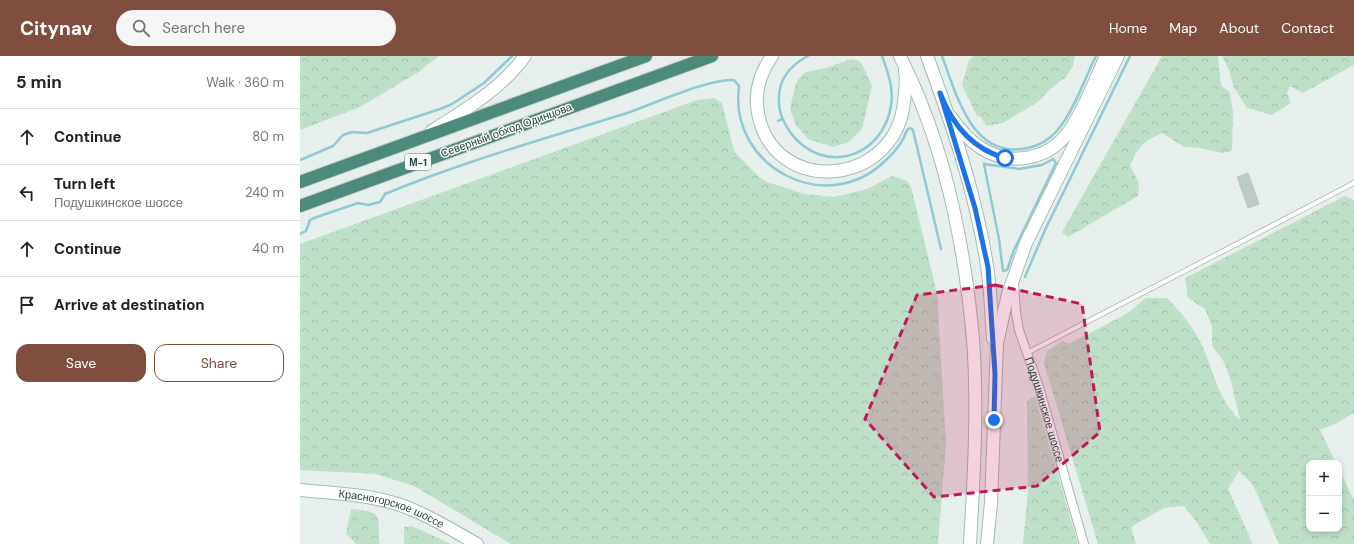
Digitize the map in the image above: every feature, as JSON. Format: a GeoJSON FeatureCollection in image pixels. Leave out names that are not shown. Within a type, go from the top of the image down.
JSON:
{"type":"FeatureCollection","features":[{"type":"Feature","properties":{"kind":"highway","name":"Северный обход Одинцова"},"geometry":{"type":"LineString","coordinates":[[300,182],[428,134],[646,56]]}},
{"type":"Feature","properties":{"kind":"highway","name":"Северный обход Одинцова"},"geometry":{"type":"LineString","coordinates":[[300,206],[712,56]]}},
{"type":"Feature","properties":{"kind":"main road"},"geometry":{"type":"LineString","coordinates":[[428,134],[491,91],[510,75],[526,56]]}},
{"type":"Feature","properties":{"kind":"main road"},"geometry":{"type":"LineString","coordinates":[[772,56],[763,70],[757,93],[759,119],[765,135],[776,150],[791,162],[806,168],[830,172],[846,170],[862,164],[881,151],[892,140],[899,126],[904,109],[906,74],[901,57]]}},
{"type":"Feature","properties":{"kind":"main road"},"geometry":{"type":"LineString","coordinates":[[927,56],[940,93],[975,208],[988,267],[995,374]]}},
{"type":"Feature","properties":{"kind":"main road"},"geometry":{"type":"LineString","coordinates":[[940,93],[951,117],[968,138],[980,147],[993,155],[1005,158],[1029,158],[1048,151],[1070,130],[1106,56]]}},
{"type":"Feature","properties":{"kind":"main road"},"geometry":{"type":"LineString","coordinates":[[987,544],[991,503],[995,374],[1000,322],[1014,273],[1034,225],[1118,56]]}},
{"type":"Feature","properties":{"kind":"main road"},"geometry":{"type":"LineString","coordinates":[[901,57],[922,104],[936,147],[954,219],[964,273],[973,340],[974,479],[970,544]]}},
{"type":"Feature","properties":{"kind":"main road","name":"Красногорское шоссе"},"geometry":{"type":"LineString","coordinates":[[300,490],[373,498],[394,503],[414,510],[477,544]]}},
{"type":"Feature","properties":{"kind":"street","name":"Подушкинское шоссе"},"geometry":{"type":"LineString","coordinates":[[1014,273],[1016,313],[1027,353],[1039,386],[1084,544]]}},
{"type":"Feature","properties":{"kind":"lane"},"geometry":{"type":"LineString","coordinates":[[1027,353],[1354,183]]}},
{"type":"Feature","properties":{"kind":"highlighted area"},"geometry":{"type":"Polygon","coordinates":[[[995,285],[1082,304],[1100,432],[1037,486],[934,497],[865,419],[917,295],[995,285]]]}},
{"type":"Feature","properties":{"kind":"green space"},"geometry":{"type":"Polygon","coordinates":[[[300,56],[439,56],[417,73],[360,107],[300,130],[300,56]]]}},
{"type":"Feature","properties":{"kind":"green space"},"geometry":{"type":"Polygon","coordinates":[[[974,56],[1075,56],[1073,66],[1066,77],[1051,88],[1039,101],[1003,123],[986,126],[981,117],[977,116],[962,85],[969,60],[974,56]]]}},
{"type":"Feature","properties":{"kind":"green space"},"geometry":{"type":"Polygon","coordinates":[[[1162,56],[1218,56],[1221,85],[1230,93],[1233,112],[1232,151],[1222,153],[1201,148],[1184,147],[1162,133],[1155,136],[1142,145],[1130,166],[1139,183],[1138,196],[1068,237],[1062,232],[1162,56]]]}},
{"type":"Feature","properties":{"kind":"green space"},"geometry":{"type":"Polygon","coordinates":[[[1222,56],[1354,56],[1354,65],[1303,93],[1290,86],[1287,93],[1291,103],[1272,115],[1247,108],[1234,88],[1229,70],[1222,56]]]}},
{"type":"Feature","properties":{"kind":"green space"},"geometry":{"type":"Polygon","coordinates":[[[851,59],[859,61],[862,64],[872,86],[862,129],[849,142],[833,147],[808,139],[796,125],[790,109],[795,86],[799,78],[806,72],[826,68],[851,59]]]}},
{"type":"Feature","properties":{"kind":"green space"},"geometry":{"type":"Polygon","coordinates":[[[714,98],[722,103],[734,151],[760,178],[767,182],[805,194],[834,197],[867,189],[892,176],[907,181],[911,187],[937,293],[946,444],[938,544],[511,544],[414,486],[375,474],[300,470],[300,244],[697,100],[714,98]]]}},
{"type":"Feature","properties":{"kind":"green space"},"geometry":{"type":"Polygon","coordinates":[[[1345,196],[1354,200],[1354,413],[1337,423],[1320,430],[1335,460],[1306,460],[1306,532],[1342,532],[1342,476],[1354,500],[1354,544],[1279,544],[1253,485],[1239,471],[1228,489],[1253,544],[1210,544],[1198,524],[1184,506],[1164,508],[1131,527],[1136,544],[1098,544],[1044,363],[1047,351],[1063,341],[1069,344],[1128,313],[1146,298],[1167,298],[1193,329],[1204,350],[1222,396],[1240,420],[1231,381],[1224,362],[1212,346],[1212,326],[1205,309],[1188,298],[1185,278],[1345,196]]]}},
{"type":"Feature","properties":{"kind":"green space"},"geometry":{"type":"Polygon","coordinates":[[[1035,396],[1078,544],[1023,544],[1028,490],[1027,401],[1035,396]]]}},
{"type":"Feature","properties":{"kind":"green space"},"geometry":{"type":"Polygon","coordinates":[[[351,509],[362,510],[375,514],[379,522],[380,544],[356,544],[346,533],[351,509]]]}},
{"type":"Feature","properties":{"kind":"green space"},"geometry":{"type":"Polygon","coordinates":[[[412,526],[451,544],[404,544],[404,527],[412,526]]]}},
{"type":"Feature","properties":{"kind":"building"},"geometry":{"type":"Polygon","coordinates":[[[1248,173],[1259,204],[1248,208],[1237,177],[1248,173]]]}},
{"type":"Feature","properties":{"kind":"waterway"},"geometry":{"type":"LineString","coordinates":[[300,160],[333,146],[343,135],[352,132],[367,133],[452,104],[484,83],[512,56]]}},
{"type":"Feature","properties":{"kind":"waterway"},"geometry":{"type":"LineString","coordinates":[[808,56],[791,68],[784,78],[780,91],[780,111],[790,132],[803,146],[818,154],[834,157],[849,155],[864,149],[876,139],[885,124],[891,106],[892,93],[882,56]]}},
{"type":"Feature","properties":{"kind":"waterway"},"geometry":{"type":"LineString","coordinates":[[942,56],[960,104],[968,119],[978,132],[990,143],[1004,149],[1022,149],[1033,146],[1044,142],[1053,135],[1060,127],[1075,102],[1096,56]]}},
{"type":"Feature","properties":{"kind":"waterway"},"geometry":{"type":"LineString","coordinates":[[1025,277],[1045,230],[1130,56]]}},
{"type":"Feature","properties":{"kind":"waterway"},"geometry":{"type":"LineString","coordinates":[[300,234],[306,231],[310,220],[314,218],[358,203],[368,205],[380,202],[385,194],[445,171],[506,150],[630,112],[697,87],[724,80],[734,80],[739,86],[740,115],[749,140],[765,161],[786,176],[811,184],[837,185],[862,177],[893,154],[901,143],[907,130],[910,128],[913,130],[941,249]]}},
{"type":"Feature","properties":{"kind":"waterway"},"geometry":{"type":"LineString","coordinates":[[778,121],[782,119]]}},
{"type":"Feature","properties":{"kind":"waterway"},"geometry":{"type":"LineString","coordinates":[[1053,159],[1056,163],[1014,250],[1007,270],[1003,271],[999,239],[984,164],[1019,169],[1042,165],[1053,159]]}},
{"type":"Feature","properties":{"kind":"route"},"geometry":{"type":"LineString","coordinates":[[994,420],[995,374],[988,267],[975,208],[962,160],[940,93],[951,117],[968,138],[993,155],[1005,158]]}}]}
